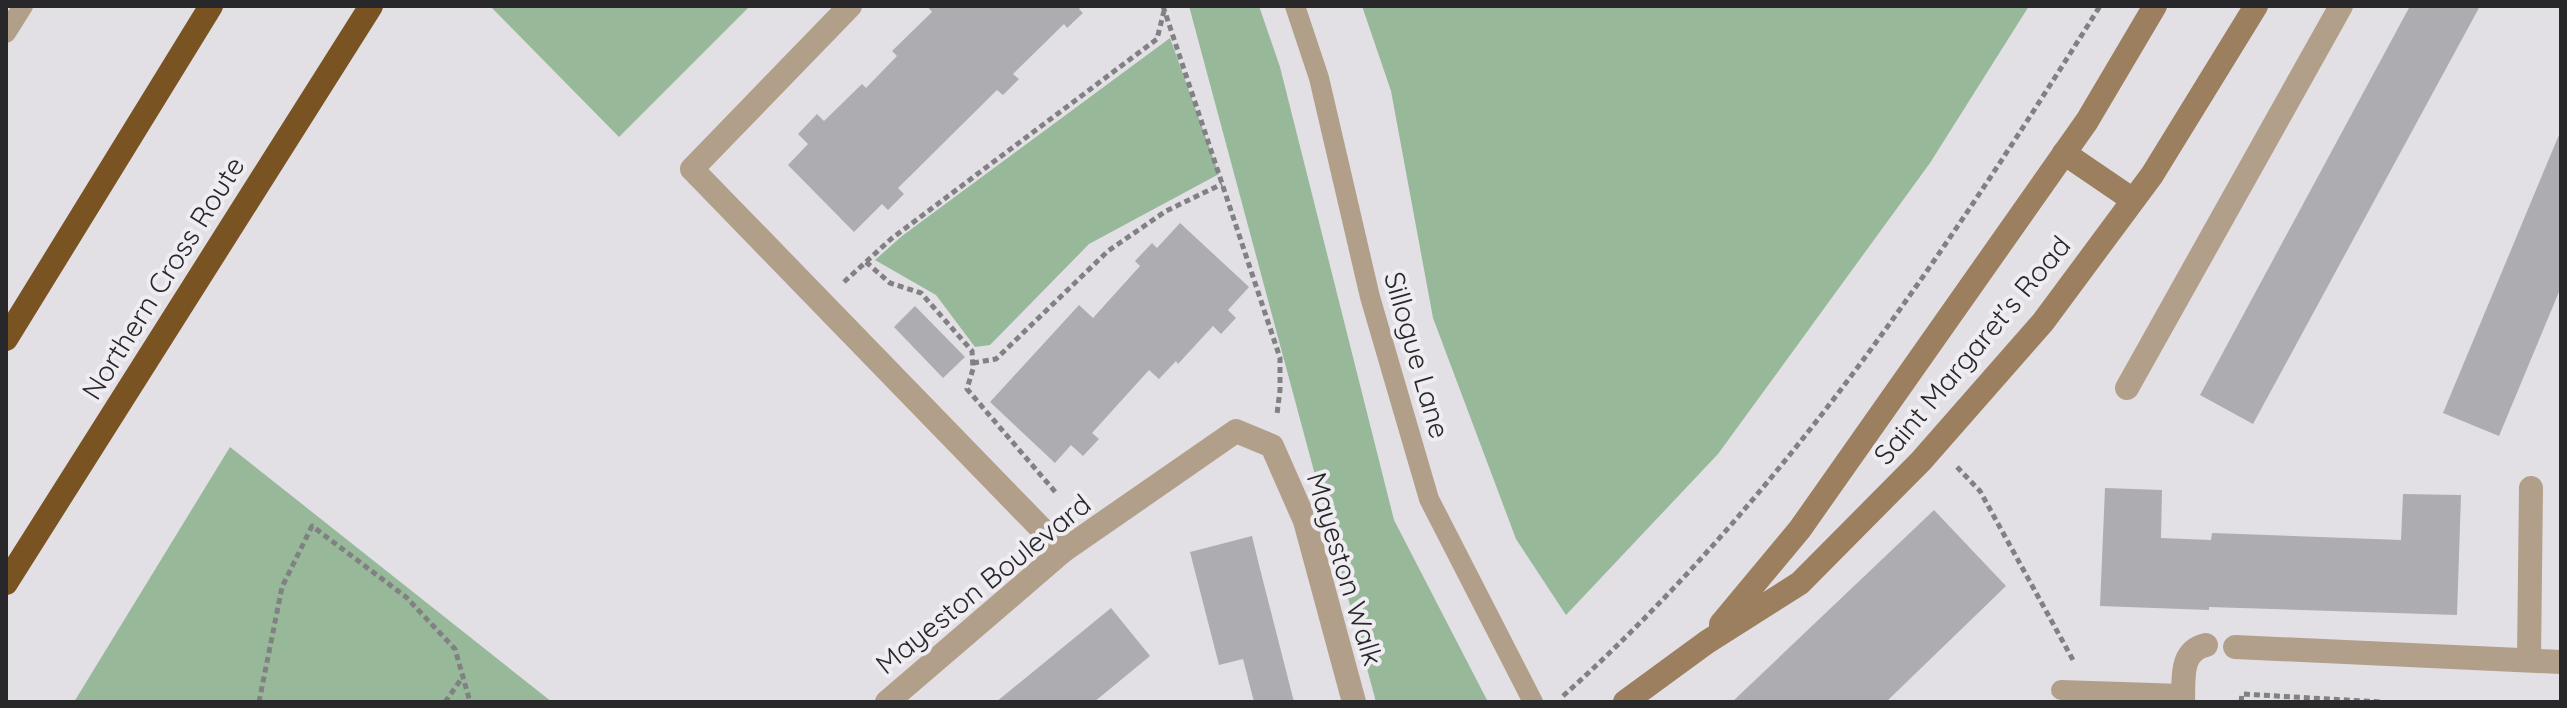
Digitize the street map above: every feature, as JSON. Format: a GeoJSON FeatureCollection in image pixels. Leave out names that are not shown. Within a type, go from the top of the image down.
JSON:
{"type":"FeatureCollection","features":[{"type":"Feature","properties":{"kind":"highway"},"geometry":{"type":"LineString","coordinates":[[6,339],[211,6]]}},
{"type":"Feature","properties":{"kind":"highway","name":"Northern Cross Route"},"geometry":{"type":"LineString","coordinates":[[6,583],[371,6]]}},
{"type":"Feature","properties":{"kind":"main road","name":"Saint Margaret's Road"},"geometry":{"type":"LineString","coordinates":[[1707,642],[1800,529],[2087,121],[2155,6]]}},
{"type":"Feature","properties":{"kind":"main road","name":"Saint Margaret's Road"},"geometry":{"type":"LineString","coordinates":[[1625,702],[1707,642],[1800,583],[1921,461],[2043,322],[2152,175],[2256,6]]}},
{"type":"Feature","properties":{"kind":"main road"},"geometry":{"type":"LineString","coordinates":[[2064,153],[2133,200]]}},
{"type":"Feature","properties":{"kind":"street"},"geometry":{"type":"LineString","coordinates":[[850,6],[692,169],[1063,551]]}},
{"type":"Feature","properties":{"kind":"street"},"geometry":{"type":"LineString","coordinates":[[2127,388],[2341,6]]}},
{"type":"Feature","properties":{"kind":"street","name":"Mayeston Boulevard"},"geometry":{"type":"LineString","coordinates":[[887,702],[1063,551],[1236,431],[1272,446]]}},
{"type":"Feature","properties":{"kind":"street","name":"Mayeston Walk"},"geometry":{"type":"LineString","coordinates":[[1272,446],[1305,521],[1354,702]]}},
{"type":"Feature","properties":{"kind":"street"},"geometry":{"type":"LineString","coordinates":[[2529,660],[2531,488]]}},
{"type":"Feature","properties":{"kind":"street"},"geometry":{"type":"LineString","coordinates":[[2183,698],[2185,663],[2196,647],[2206,645]]}},
{"type":"Feature","properties":{"kind":"street"},"geometry":{"type":"LineString","coordinates":[[2235,647],[2561,662]]}},
{"type":"Feature","properties":{"kind":"lane"},"geometry":{"type":"LineString","coordinates":[[6,33],[23,6]]}},
{"type":"Feature","properties":{"kind":"lane","name":"Sillogue Lane"},"geometry":{"type":"LineString","coordinates":[[1295,6],[1319,78],[1370,297],[1429,499],[1533,702]]}},
{"type":"Feature","properties":{"kind":"lane"},"geometry":{"type":"LineString","coordinates":[[2061,690],[2183,698]]}},
{"type":"Feature","properties":{"kind":"path"},"geometry":{"type":"LineString","coordinates":[[1556,702],[1608,656],[1667,596],[1799,444],[2016,140],[2100,6]]}},
{"type":"Feature","properties":{"kind":"path"},"geometry":{"type":"LineString","coordinates":[[822,302],[891,239],[1157,39],[1164,8]]}},
{"type":"Feature","properties":{"kind":"path"},"geometry":{"type":"LineString","coordinates":[[1164,8],[1280,358],[1280,390],[1272,446]]}},
{"type":"Feature","properties":{"kind":"path"},"geometry":{"type":"LineString","coordinates":[[973,363],[996,359],[1108,251],[1166,211],[1222,184]]}},
{"type":"Feature","properties":{"kind":"path"},"geometry":{"type":"LineString","coordinates":[[866,262],[890,283],[921,293],[972,351],[973,363],[967,389],[1057,494],[1029,515]]}},
{"type":"Feature","properties":{"kind":"path"},"geometry":{"type":"LineString","coordinates":[[1955,466],[1980,491],[2077,668]]}},
{"type":"Feature","properties":{"kind":"path"},"geometry":{"type":"LineString","coordinates":[[259,702],[282,587],[312,526],[406,597],[455,649],[470,702]]}},
{"type":"Feature","properties":{"kind":"path"},"geometry":{"type":"LineString","coordinates":[[445,702],[463,678]]}},
{"type":"Feature","properties":{"kind":"path"},"geometry":{"type":"LineString","coordinates":[[2241,702],[2242,694],[2381,702]]}},
{"type":"Feature","properties":{"kind":"green space"},"geometry":{"type":"Polygon","coordinates":[[[490,6],[750,6],[619,137],[490,6]]]}},
{"type":"Feature","properties":{"kind":"green space"},"geometry":{"type":"Polygon","coordinates":[[[1189,6],[1259,6],[1280,67],[1394,520],[1488,702],[1376,702],[1189,6]]]}},
{"type":"Feature","properties":{"kind":"green space"},"geometry":{"type":"Polygon","coordinates":[[[1362,6],[2029,6],[1930,163],[1718,454],[1566,615],[1516,539],[1433,318],[1391,91],[1362,6]]]}},
{"type":"Feature","properties":{"kind":"green space"},"geometry":{"type":"Polygon","coordinates":[[[1170,38],[1219,174],[1089,244],[990,345],[975,347],[936,295],[875,260],[902,236],[1170,38]]]}},
{"type":"Feature","properties":{"kind":"green space"},"geometry":{"type":"Polygon","coordinates":[[[230,447],[552,702],[74,702],[230,447]]]}},
{"type":"Feature","properties":{"kind":"building"},"geometry":{"type":"Polygon","coordinates":[[[927,6],[1082,6],[1079,9],[1083,13],[1067,28],[1064,24],[1013,74],[1019,79],[1003,95],[997,90],[898,188],[904,194],[888,210],[882,204],[854,232],[788,165],[808,144],[798,134],[817,114],[824,121],[862,84],[866,88],[897,56],[892,51],[932,12],[927,6]]]}},
{"type":"Feature","properties":{"kind":"building"},"geometry":{"type":"Polygon","coordinates":[[[2410,6],[2480,6],[2253,424],[2200,395],[2410,6]]]}},
{"type":"Feature","properties":{"kind":"building"},"geometry":{"type":"Polygon","coordinates":[[[2561,130],[2561,287],[2499,436],[2443,413],[2561,130]]]}},
{"type":"Feature","properties":{"kind":"building"},"geometry":{"type":"Polygon","coordinates":[[[1180,223],[1249,287],[1228,310],[1236,318],[1221,334],[1213,326],[1178,364],[1176,361],[1159,379],[1149,370],[1092,433],[1099,439],[1083,456],[1071,445],[1055,463],[990,402],[1079,305],[1093,318],[1140,266],[1135,261],[1152,243],[1157,248],[1180,223]]]}},
{"type":"Feature","properties":{"kind":"building"},"geometry":{"type":"Polygon","coordinates":[[[915,306],[965,357],[943,378],[894,327],[915,306]]]}},
{"type":"Feature","properties":{"kind":"building"},"geometry":{"type":"Polygon","coordinates":[[[2105,488],[2162,490],[2161,538],[2211,540],[2212,533],[2401,540],[2403,494],[2461,495],[2457,615],[2100,606],[2105,488]]]}},
{"type":"Feature","properties":{"kind":"building"},"geometry":{"type":"Polygon","coordinates":[[[1934,510],[2006,586],[1886,702],[1732,702],[1934,510]]]}},
{"type":"Feature","properties":{"kind":"building"},"geometry":{"type":"Polygon","coordinates":[[[1252,536],[1294,702],[1254,702],[1243,659],[1219,665],[1190,552],[1252,536]]]}},
{"type":"Feature","properties":{"kind":"building"},"geometry":{"type":"Polygon","coordinates":[[[1111,608],[1150,656],[1094,702],[996,702],[1111,608]]]}}]}
